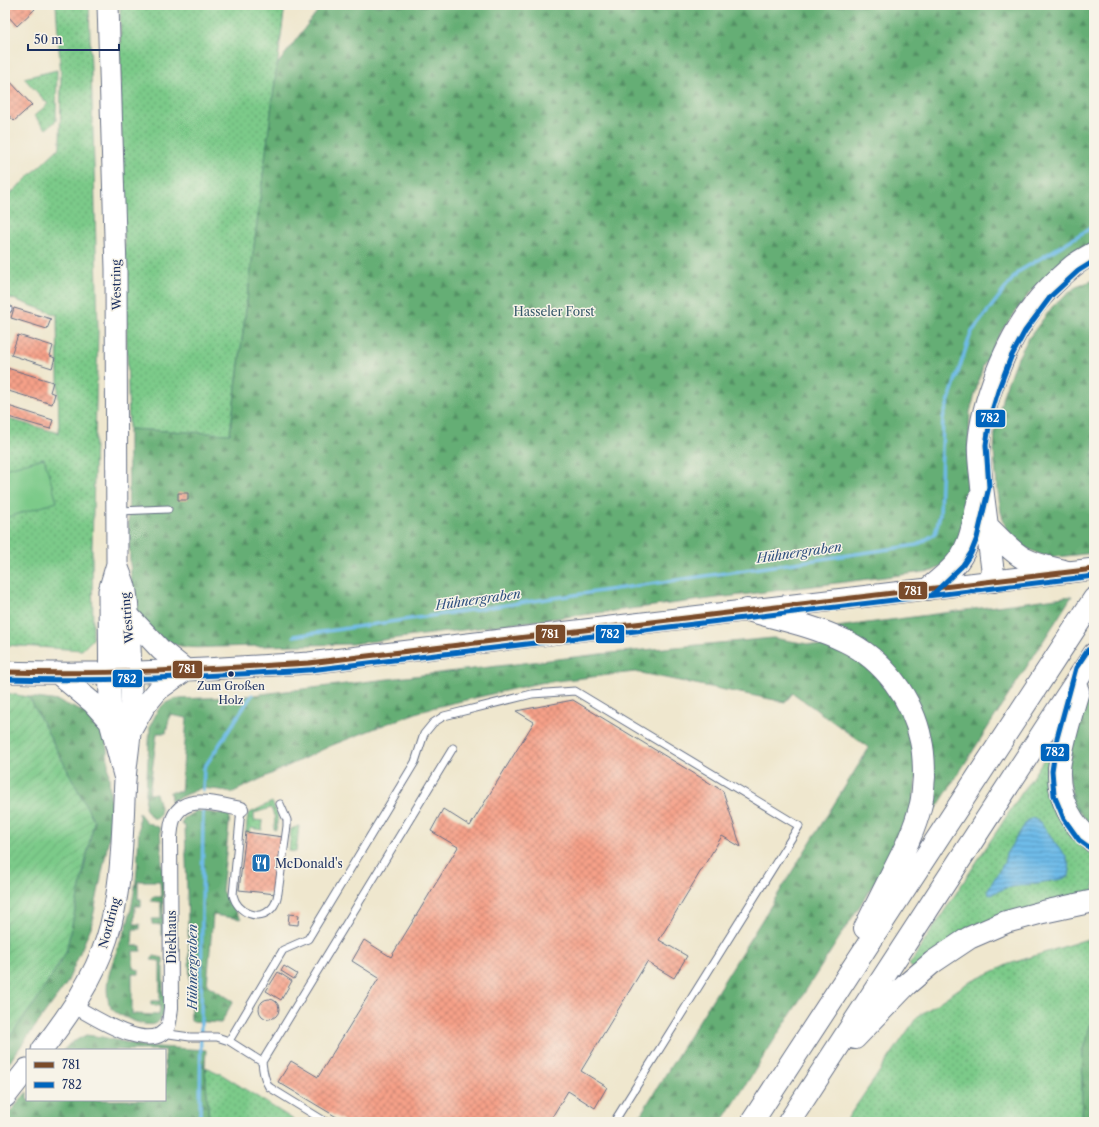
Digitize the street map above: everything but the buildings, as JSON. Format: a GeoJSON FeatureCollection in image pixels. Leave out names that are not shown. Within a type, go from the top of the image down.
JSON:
{"type":"FeatureCollection","features":[{"type":"Feature","properties":{"kind":"highway"},"geometry":{"type":"LineString","coordinates":[[994,581],[982,486],[979,445],[984,412],[992,386],[1005,354],[1019,327],[1046,292],[1074,265],[1094,253]]}},
{"type":"Feature","properties":{"kind":"highway"},"geometry":{"type":"LineString","coordinates":[[1046,292],[1080,273],[1094,269]]}},
{"type":"Feature","properties":{"kind":"highway"},"geometry":{"type":"LineString","coordinates":[[928,589],[948,572],[958,561],[964,550],[970,536],[982,486]]}},
{"type":"Feature","properties":{"kind":"highway"},"geometry":{"type":"LineString","coordinates":[[987,526],[1015,552],[1025,559],[1068,572]]}},
{"type":"Feature","properties":{"kind":"highway"},"geometry":{"type":"LineString","coordinates":[[752,1122],[1094,599]]}},
{"type":"Feature","properties":{"kind":"highway"},"geometry":{"type":"LineString","coordinates":[[747,610],[825,632],[846,641],[876,661],[904,696],[914,717],[921,740],[924,760],[924,782],[922,802],[915,827],[813,1029]]}},
{"type":"Feature","properties":{"kind":"highway"},"geometry":{"type":"LineString","coordinates":[[1089,662],[1064,740],[1059,771],[1061,793],[1070,816],[1084,835],[1094,842]]}},
{"type":"Feature","properties":{"kind":"highway"},"geometry":{"type":"LineString","coordinates":[[788,1122],[1089,662]]}},
{"type":"Feature","properties":{"kind":"highway"},"geometry":{"type":"LineString","coordinates":[[816,1079],[906,985],[933,962],[969,938],[1006,922],[1094,901]]}},
{"type":"Feature","properties":{"kind":"main road","name":"Westring"},"geometry":{"type":"LineString","coordinates":[[108,5],[116,269],[117,511],[117,564],[109,591],[109,673]]}},
{"type":"Feature","properties":{"kind":"main road","name":"Westring"},"geometry":{"type":"LineString","coordinates":[[117,564],[125,588],[131,673]]}},
{"type":"Feature","properties":{"kind":"main road"},"geometry":{"type":"LineString","coordinates":[[5,672],[131,673],[310,663],[1094,569]]}},
{"type":"Feature","properties":{"kind":"main road"},"geometry":{"type":"LineString","coordinates":[[128,615],[161,650],[186,670]]}},
{"type":"Feature","properties":{"kind":"main road"},"geometry":{"type":"LineString","coordinates":[[130,732],[148,701],[158,690],[186,670]]}},
{"type":"Feature","properties":{"kind":"main road"},"geometry":{"type":"LineString","coordinates":[[57,673],[93,703],[110,722]]}},
{"type":"Feature","properties":{"kind":"main road","name":"Nordring"},"geometry":{"type":"LineString","coordinates":[[109,673],[110,722],[125,779]]}},
{"type":"Feature","properties":{"kind":"main road","name":"Nordring"},"geometry":{"type":"LineString","coordinates":[[43,1049],[74,1006],[98,961],[107,940],[113,919],[120,878],[125,779],[130,732],[131,673]]}},
{"type":"Feature","properties":{"kind":"main road"},"geometry":{"type":"LineString","coordinates":[[5,1097],[26,1070]]}},
{"type":"Feature","properties":{"kind":"street","name":"Diekhaus"},"geometry":{"type":"LineString","coordinates":[[162,1033],[167,1027],[170,1019],[171,1008],[171,823],[175,815],[183,806],[191,803],[205,802],[241,809]]}},
{"type":"Feature","properties":{"kind":"street"},"geometry":{"type":"LineString","coordinates":[[74,1006],[117,1030],[131,1035],[154,1037],[162,1033]]}},
{"type":"Feature","properties":{"kind":"lane"},"geometry":{"type":"LineString","coordinates":[[117,511],[168,509]]}},
{"type":"Feature","properties":{"kind":"lane"},"geometry":{"type":"LineString","coordinates":[[229,1042],[283,950],[308,939],[415,762],[424,734],[432,723],[444,716],[532,694],[575,691],[799,826],[614,1122]]}},
{"type":"Feature","properties":{"kind":"lane"},"geometry":{"type":"LineString","coordinates":[[326,1122],[269,1087],[263,1072],[262,1062],[453,748]]}},
{"type":"Feature","properties":{"kind":"lane"},"geometry":{"type":"LineString","coordinates":[[241,809],[232,895],[240,908],[255,916],[268,912],[273,908],[276,902],[287,826],[287,820],[280,804]]}},
{"type":"Feature","properties":{"kind":"lane"},"geometry":{"type":"LineString","coordinates":[[162,1033],[197,1038],[217,1037],[229,1042],[262,1062]]}},
{"type":"Feature","properties":{"kind":"green space"},"geometry":{"type":"Polygon","coordinates":[[[56,5],[89,5],[98,332],[92,547],[93,639],[82,650],[5,645],[5,418],[59,433],[57,315],[5,296],[5,199],[60,147],[61,76],[56,5]]]}},
{"type":"Feature","properties":{"kind":"green space"},"geometry":{"type":"Polygon","coordinates":[[[120,5],[285,5],[230,435],[129,429],[121,114],[120,5]]]}},
{"type":"Feature","properties":{"kind":"green space","name":"Hasseler Forst"},"geometry":{"type":"Polygon","coordinates":[[[322,5],[1094,5],[1094,247],[1053,271],[1029,294],[1001,332],[983,366],[970,412],[967,518],[964,537],[943,566],[932,571],[351,644],[195,648],[169,642],[154,632],[138,612],[132,589],[129,521],[129,429],[230,434],[277,65],[322,5]]]}},
{"type":"Feature","properties":{"kind":"green space"},"geometry":{"type":"Polygon","coordinates":[[[57,70],[56,121],[46,129],[34,116],[48,104],[24,78],[57,70]]]}},
{"type":"Feature","properties":{"kind":"green space"},"geometry":{"type":"Polygon","coordinates":[[[1094,280],[1094,553],[1056,557],[1041,555],[1016,543],[1006,529],[1001,512],[997,486],[994,453],[995,431],[1003,395],[1014,365],[1028,339],[1053,306],[1076,287],[1094,280]]]}},
{"type":"Feature","properties":{"kind":"green space"},"geometry":{"type":"Polygon","coordinates":[[[44,458],[57,502],[5,518],[5,469],[44,458]]]}},
{"type":"Feature","properties":{"kind":"green space"},"geometry":{"type":"Polygon","coordinates":[[[1072,596],[939,804],[914,840],[925,725],[837,627],[1072,596]]]}},
{"type":"Feature","properties":{"kind":"green space"},"geometry":{"type":"Polygon","coordinates":[[[773,638],[826,647],[852,654],[880,679],[900,706],[912,734],[918,769],[912,809],[894,852],[722,1122],[636,1122],[869,748],[793,693],[785,702],[635,672],[539,683],[427,709],[330,746],[231,793],[221,790],[201,788],[171,801],[170,792],[181,792],[187,718],[170,715],[166,733],[157,733],[149,794],[156,793],[160,808],[159,817],[156,819],[151,817],[145,808],[150,726],[158,710],[164,704],[174,699],[236,697],[600,654],[773,638]]]}},
{"type":"Feature","properties":{"kind":"green space"},"geometry":{"type":"Polygon","coordinates":[[[1094,686],[1094,831],[1074,804],[1067,766],[1078,713],[1094,686]]]}},
{"type":"Feature","properties":{"kind":"green space"},"geometry":{"type":"Polygon","coordinates":[[[5,693],[29,697],[94,821],[66,952],[36,1001],[5,1043],[5,693]]]}},
{"type":"Feature","properties":{"kind":"green space"},"geometry":{"type":"Polygon","coordinates":[[[29,697],[59,701],[88,714],[94,709],[106,734],[112,823],[91,927],[67,983],[5,1068],[5,1043],[36,1001],[66,952],[94,821],[29,697]]]}},
{"type":"Feature","properties":{"kind":"green space"},"geometry":{"type":"Polygon","coordinates":[[[1048,753],[1054,755],[1094,848],[1094,897],[914,969],[909,965],[1048,753]]]}},
{"type":"Feature","properties":{"kind":"green space"},"geometry":{"type":"Polygon","coordinates":[[[272,802],[278,816],[276,830],[274,829],[275,818],[271,808],[254,813],[254,820],[263,821],[262,830],[250,828],[250,833],[246,832],[248,814],[272,802]]]}},
{"type":"Feature","properties":{"kind":"green space"},"geometry":{"type":"Polygon","coordinates":[[[196,811],[230,815],[222,891],[241,919],[213,915],[207,985],[233,1001],[221,1023],[191,1021],[185,826],[181,824],[184,818],[196,811]]]}},
{"type":"Feature","properties":{"kind":"green space"},"geometry":{"type":"Polygon","coordinates":[[[139,813],[146,822],[160,828],[163,881],[163,935],[161,935],[161,925],[152,924],[152,919],[161,919],[161,902],[151,901],[152,897],[161,897],[160,881],[138,881],[138,899],[141,899],[141,906],[135,906],[134,924],[140,924],[140,929],[133,929],[132,946],[141,946],[141,951],[133,951],[133,968],[139,970],[139,974],[132,974],[132,1014],[159,1015],[160,1006],[151,1005],[151,1001],[160,1001],[160,961],[151,960],[154,956],[163,958],[163,995],[166,995],[165,1006],[160,1020],[153,1024],[135,1022],[114,1011],[109,1002],[107,989],[110,970],[128,922],[135,888],[139,813]]]}},
{"type":"Feature","properties":{"kind":"green space"},"geometry":{"type":"Polygon","coordinates":[[[299,826],[296,852],[289,851],[291,829],[299,826]]]}},
{"type":"Feature","properties":{"kind":"green space"},"geometry":{"type":"Polygon","coordinates":[[[1094,937],[1094,1014],[1083,1049],[1081,1122],[845,1122],[917,1017],[966,984],[1009,964],[1094,937]]]}},
{"type":"Feature","properties":{"kind":"green space"},"geometry":{"type":"Polygon","coordinates":[[[1094,1014],[1094,1122],[1081,1122],[1083,1049],[1094,1014]]]}},
{"type":"Feature","properties":{"kind":"green space"},"geometry":{"type":"Polygon","coordinates":[[[86,1035],[143,1046],[206,1050],[205,1067],[209,1122],[5,1122],[5,1118],[26,1093],[26,1101],[166,1101],[166,1049],[65,1049],[69,1044],[86,1035]]]}},
{"type":"Feature","properties":{"kind":"green space"},"geometry":{"type":"Polygon","coordinates":[[[205,1067],[221,1074],[297,1122],[209,1122],[205,1067]]]}},
{"type":"Feature","properties":{"kind":"water"},"geometry":{"type":"Polygon","coordinates":[[[1033,818],[1040,822],[1066,856],[1070,870],[1069,876],[1062,879],[1006,888],[989,895],[987,891],[1004,863],[1006,854],[1027,821],[1033,818]]]}},
{"type":"Feature","properties":{"kind":"waterway","name":"Hühnergraben"},"geometry":{"type":"LineString","coordinates":[[294,636],[917,545],[935,534],[940,514],[943,418],[971,333],[1018,272],[1094,226]]}},
{"type":"Feature","properties":{"kind":"waterway","name":"Hühnergraben"},"geometry":{"type":"LineString","coordinates":[[203,790],[204,768],[252,695]]}},
{"type":"Feature","properties":{"kind":"waterway","name":"Hühnergraben"},"geometry":{"type":"LineString","coordinates":[[201,1122],[203,812]]}},
{"type":"Feature","properties":{"kind":"transit line","name":"782"},"geometry":{"type":"LineString","coordinates":[[933,594],[963,565],[971,553],[977,538],[989,487],[986,445],[991,414],[1011,357],[1025,331],[1051,296],[1078,271],[1094,261]]}},
{"type":"Feature","properties":{"kind":"transit line","name":"781"},"geometry":{"type":"LineString","coordinates":[[5,672],[119,672],[309,663],[1094,569]]}},
{"type":"Feature","properties":{"kind":"transit line","name":"782"},"geometry":{"type":"LineString","coordinates":[[5,679],[119,679],[310,670],[1094,576]]}},
{"type":"Feature","properties":{"kind":"transit line","name":"782"},"geometry":{"type":"LineString","coordinates":[[1088,650],[1076,668],[1057,738],[1052,771],[1054,795],[1064,819],[1079,840],[1090,848]]}},
{"type":"Feature","properties":{"kind":"place","name":"Zum Großen Holz"},"geometry":{"type":"Point","coordinates":[231,674]}},
{"type":"Feature","properties":{"kind":"place","name":"McDonald's"},"geometry":{"type":"Point","coordinates":[261,863]}}]}
